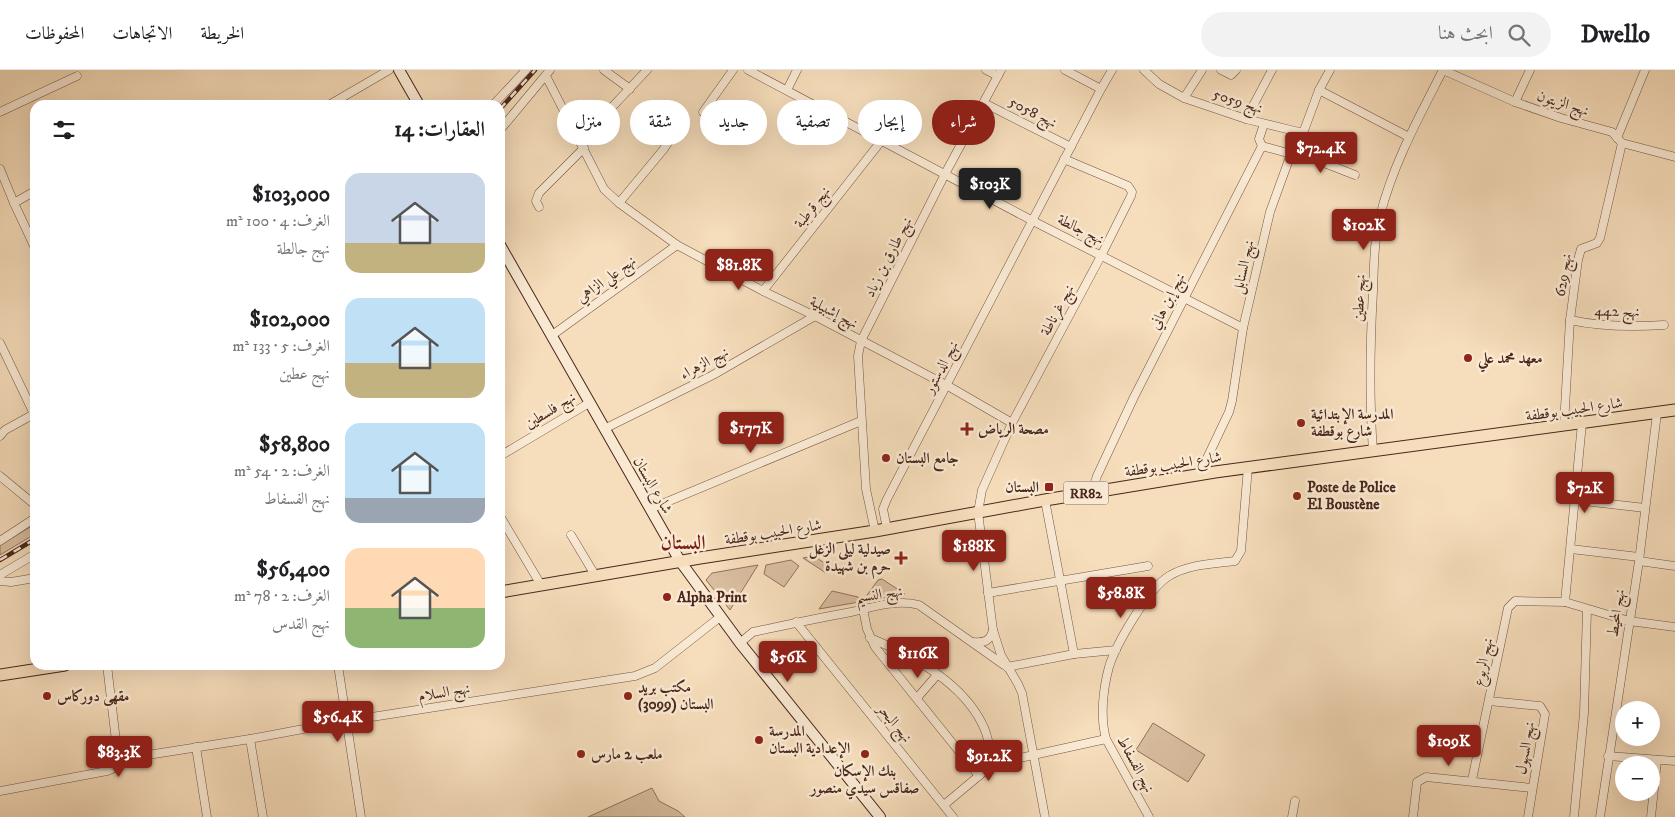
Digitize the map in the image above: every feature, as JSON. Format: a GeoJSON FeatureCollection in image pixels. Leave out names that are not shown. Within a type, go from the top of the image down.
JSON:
{"type":"FeatureCollection","features":[{"type":"Feature","properties":{"kind":"main road"},"geometry":{"type":"LineString","coordinates":[[399,70],[416,100]]}},
{"type":"Feature","properties":{"kind":"main road","name":"شارع البستان"},"geometry":{"type":"LineString","coordinates":[[505,254],[680,561],[740,643],[880,817]]}},
{"type":"Feature","properties":{"kind":"main road","name":"شارع الحبيب بوقطفة"},"geometry":{"type":"LineString","coordinates":[[505,591],[680,561],[887,529],[1092,492],[1248,468],[1675,410]]}},
{"type":"Feature","properties":{"kind":"main road"},"geometry":{"type":"LineString","coordinates":[[0,675],[32,670]]}},
{"type":"Feature","properties":{"kind":"street"},"geometry":{"type":"LineString","coordinates":[[338,100],[389,70]]}},
{"type":"Feature","properties":{"kind":"street"},"geometry":{"type":"LineString","coordinates":[[498,100],[526,70]]}},
{"type":"Feature","properties":{"kind":"street"},"geometry":{"type":"LineString","coordinates":[[604,70],[630,89]]}},
{"type":"Feature","properties":{"kind":"street"},"geometry":{"type":"LineString","coordinates":[[620,100],[647,70]]}},
{"type":"Feature","properties":{"kind":"street"},"geometry":{"type":"LineString","coordinates":[[711,100],[733,70]]}},
{"type":"Feature","properties":{"kind":"street","name":"نهج جالطة"},"geometry":{"type":"LineString","coordinates":[[748,70],[858,127]]}},
{"type":"Feature","properties":{"kind":"street"},"geometry":{"type":"LineString","coordinates":[[787,90],[797,70]]}},
{"type":"Feature","properties":{"kind":"street"},"geometry":{"type":"LineString","coordinates":[[986,70],[999,73]]}},
{"type":"Feature","properties":{"kind":"street"},"geometry":{"type":"LineString","coordinates":[[1065,70],[1101,89]]}},
{"type":"Feature","properties":{"kind":"street","name":"نهج الدستور"},"geometry":{"type":"LineString","coordinates":[[887,529],[883,509],[1112,70]]}},
{"type":"Feature","properties":{"kind":"street","name":"نهج 5059"},"geometry":{"type":"LineString","coordinates":[[1144,70],[1159,84],[1184,98],[1246,120],[1303,133]]}},
{"type":"Feature","properties":{"kind":"street"},"geometry":{"type":"LineString","coordinates":[[1184,98],[1202,70]]}},
{"type":"Feature","properties":{"kind":"street"},"geometry":{"type":"LineString","coordinates":[[1220,70],[1231,75],[1236,70]]}},
{"type":"Feature","properties":{"kind":"street"},"geometry":{"type":"LineString","coordinates":[[1246,120],[1272,70]]}},
{"type":"Feature","properties":{"kind":"street","name":"نهج السنابل"},"geometry":{"type":"LineString","coordinates":[[1199,476],[1229,412],[1232,401],[1243,328],[1270,212],[1330,70]]}},
{"type":"Feature","properties":{"kind":"street","name":"نهج الزيتون"},"geometry":{"type":"LineString","coordinates":[[1443,70],[1515,102],[1561,118],[1612,132],[1620,141],[1675,158]]}},
{"type":"Feature","properties":{"kind":"street","name":"نهج عطين"},"geometry":{"type":"LineString","coordinates":[[1373,451],[1369,384],[1377,230],[1384,201],[1409,137],[1443,70]]}},
{"type":"Feature","properties":{"kind":"street"},"geometry":{"type":"LineString","coordinates":[[1515,102],[1530,70]]}},
{"type":"Feature","properties":{"kind":"street"},"geometry":{"type":"LineString","coordinates":[[1620,141],[1645,70]]}},
{"type":"Feature","properties":{"kind":"street"},"geometry":{"type":"LineString","coordinates":[[505,124],[548,73]]}},
{"type":"Feature","properties":{"kind":"street","name":"نهج إشبيلية"},"geometry":{"type":"LineString","coordinates":[[548,73],[561,100]]}},
{"type":"Feature","properties":{"kind":"street","name":"نهج طارق بن زياد"},"geometry":{"type":"LineString","coordinates":[[986,100],[999,73]]}},
{"type":"Feature","properties":{"kind":"street"},"geometry":{"type":"LineString","coordinates":[[0,112],[77,76]]}},
{"type":"Feature","properties":{"kind":"street"},"geometry":{"type":"LineString","coordinates":[[1320,90],[1409,137]]}},
{"type":"Feature","properties":{"kind":"street","name":"نهج 5058"},"geometry":{"type":"LineString","coordinates":[[995,109],[1071,147]]}},
{"type":"Feature","properties":{"kind":"street","name":"نهج إبن هاني"},"geometry":{"type":"LineString","coordinates":[[1092,492],[1097,476],[1134,397],[1262,146],[1260,139],[1264,124]]}},
{"type":"Feature","properties":{"kind":"street","name":"نهج 629"},"geometry":{"type":"LineString","coordinates":[[1564,425],[1570,320],[1578,260],[1581,249],[1597,243],[1600,238],[1620,141]]}},
{"type":"Feature","properties":{"kind":"street"},"geometry":{"type":"LineString","coordinates":[[539,207],[536,201],[539,193],[581,145]]}},
{"type":"Feature","properties":{"kind":"street","name":"نهج إشبيلية"},"geometry":{"type":"LineString","coordinates":[[582,145],[604,189],[619,203],[677,244],[763,291],[815,316],[948,386],[1012,424]]}},
{"type":"Feature","properties":{"kind":"street"},"geometry":{"type":"LineString","coordinates":[[619,203],[666,145]]}},
{"type":"Feature","properties":{"kind":"street","name":"نهج قرطبة"},"geometry":{"type":"LineString","coordinates":[[763,291],[878,145]]}},
{"type":"Feature","properties":{"kind":"street","name":"نهج جالطة"},"geometry":{"type":"LineString","coordinates":[[891,145],[1033,220],[1102,254],[1184,299],[1243,328]]}},
{"type":"Feature","properties":{"kind":"street","name":"نهج طارق بن زياد"},"geometry":{"type":"LineString","coordinates":[[875,531],[866,489],[858,356],[861,341],[961,145]]}},
{"type":"Feature","properties":{"kind":"street"},"geometry":{"type":"LineString","coordinates":[[1262,146],[1294,153],[1355,175]]}},
{"type":"Feature","properties":{"kind":"street","name":"نهج غرناطة"},"geometry":{"type":"LineString","coordinates":[[1007,667],[1001,655],[994,630],[988,593],[978,512],[982,490],[1012,424],[1131,196],[1131,189],[1128,186],[1064,159]]}},
{"type":"Feature","properties":{"kind":"street"},"geometry":{"type":"LineString","coordinates":[[0,169],[30,238]]}},
{"type":"Feature","properties":{"kind":"street"},"geometry":{"type":"LineString","coordinates":[[14,204],[30,194]]}},
{"type":"Feature","properties":{"kind":"street","name":"نهج علي الزاهي"},"geometry":{"type":"LineString","coordinates":[[551,336],[677,244]]}},
{"type":"Feature","properties":{"kind":"street","name":"نهج الزهراء"},"geometry":{"type":"LineString","coordinates":[[604,429],[713,375],[815,316]]}},
{"type":"Feature","properties":{"kind":"street","name":"نهج 442"},"geometry":{"type":"LineString","coordinates":[[1570,320],[1591,325],[1625,328],[1664,326]]}},
{"type":"Feature","properties":{"kind":"street"},"geometry":{"type":"LineString","coordinates":[[0,343],[30,405]]}},
{"type":"Feature","properties":{"kind":"street","name":"نهج فلسطين"},"geometry":{"type":"LineString","coordinates":[[505,453],[589,403]]}},
{"type":"Feature","properties":{"kind":"street","name":"نهج المحيط"},"geometry":{"type":"LineString","coordinates":[[1600,817],[1639,559],[1656,412]]}},
{"type":"Feature","properties":{"kind":"street"},"geometry":{"type":"LineString","coordinates":[[0,436],[5,430],[30,418]]}},
{"type":"Feature","properties":{"kind":"street"},"geometry":{"type":"LineString","coordinates":[[650,508],[862,421]]}},
{"type":"Feature","properties":{"kind":"street"},"geometry":{"type":"LineString","coordinates":[[1565,602],[1582,423]]}},
{"type":"Feature","properties":{"kind":"street","name":"نهج الفسفاط"},"geometry":{"type":"LineString","coordinates":[[1149,817],[1106,739],[1103,728],[1104,699],[1109,667],[1116,650],[1143,604],[1155,588],[1170,576],[1191,566],[1235,561],[1241,552],[1248,468]]}},
{"type":"Feature","properties":{"kind":"street"},"geometry":{"type":"LineString","coordinates":[[0,476],[30,501]]}},
{"type":"Feature","properties":{"kind":"street"},"geometry":{"type":"LineString","coordinates":[[1045,500],[1074,654]]}},
{"type":"Feature","properties":{"kind":"street"},"geometry":{"type":"LineString","coordinates":[[1575,500],[1645,508]]}},
{"type":"Feature","properties":{"kind":"street"},"geometry":{"type":"LineString","coordinates":[[0,541],[30,521]]}},
{"type":"Feature","properties":{"kind":"street"},"geometry":{"type":"LineString","coordinates":[[505,524],[542,585]]}},
{"type":"Feature","properties":{"kind":"street"},"geometry":{"type":"LineString","coordinates":[[572,535],[595,575]]}},
{"type":"Feature","properties":{"kind":"street"},"geometry":{"type":"LineString","coordinates":[[1571,549],[1675,566]]}},
{"type":"Feature","properties":{"kind":"street"},"geometry":{"type":"LineString","coordinates":[[0,575],[30,557]]}},
{"type":"Feature","properties":{"kind":"street"},"geometry":{"type":"LineString","coordinates":[[988,593],[1148,566]]}},
{"type":"Feature","properties":{"kind":"street"},"geometry":{"type":"LineString","coordinates":[[0,581],[11,582],[30,579]]}},
{"type":"Feature","properties":{"kind":"street","name":"نهج الربوع"},"geometry":{"type":"LineString","coordinates":[[1472,780],[1508,608],[1515,601],[1565,602],[1629,621],[1675,627]]}},
{"type":"Feature","properties":{"kind":"street","name":"نهج النسيم"},"geometry":{"type":"LineString","coordinates":[[740,643],[753,632],[904,602],[919,605],[1007,667]]}},
{"type":"Feature","properties":{"kind":"street"},"geometry":{"type":"LineString","coordinates":[[863,609],[870,638],[875,647],[979,776]]}},
{"type":"Feature","properties":{"kind":"street"},"geometry":{"type":"LineString","coordinates":[[1574,817],[1584,713],[1587,610]]}},
{"type":"Feature","properties":{"kind":"street","name":"نهج السلام"},"geometry":{"type":"LineString","coordinates":[[154,754],[346,721],[552,688],[621,679],[645,673],[655,668],[720,616]]}},
{"type":"Feature","properties":{"kind":"street","name":"نهج البحر"},"geometry":{"type":"LineString","coordinates":[[796,622],[954,817]]}},
{"type":"Feature","properties":{"kind":"street"},"geometry":{"type":"LineString","coordinates":[[973,642],[986,642],[991,638],[994,630]]}},
{"type":"Feature","properties":{"kind":"street"},"geometry":{"type":"LineString","coordinates":[[870,638],[892,646],[922,664],[969,702],[985,730],[993,764]]}},
{"type":"Feature","properties":{"kind":"street"},"geometry":{"type":"LineString","coordinates":[[1045,817],[1022,693],[1007,667],[1074,654],[1116,650]]}},
{"type":"Feature","properties":{"kind":"street"},"geometry":{"type":"LineString","coordinates":[[0,791],[108,771],[114,768],[118,758],[108,670]]}},
{"type":"Feature","properties":{"kind":"street"},"geometry":{"type":"LineString","coordinates":[[339,670],[361,817]]}},
{"type":"Feature","properties":{"kind":"street"},"geometry":{"type":"LineString","coordinates":[[917,698],[937,675]]}},
{"type":"Feature","properties":{"kind":"street","name":"نهج السهول"},"geometry":{"type":"LineString","coordinates":[[1488,701],[1540,706],[1545,714],[1528,817]]}},
{"type":"Feature","properties":{"kind":"street"},"geometry":{"type":"LineString","coordinates":[[250,739],[264,817]]}},
{"type":"Feature","properties":{"kind":"street"},"geometry":{"type":"LineString","coordinates":[[944,805],[993,764],[1106,739]]}},
{"type":"Feature","properties":{"kind":"street"},"geometry":{"type":"LineString","coordinates":[[196,747],[207,817]]}},
{"type":"Feature","properties":{"kind":"street"},"geometry":{"type":"LineString","coordinates":[[1608,756],[1615,757]]}},
{"type":"Feature","properties":{"kind":"street"},"geometry":{"type":"LineString","coordinates":[[1660,760],[1675,762]]}},
{"type":"Feature","properties":{"kind":"street"},"geometry":{"type":"LineString","coordinates":[[1413,817],[1418,782],[1426,777],[1472,780],[1532,788]]}},
{"type":"Feature","properties":{"kind":"street"},"geometry":{"type":"LineString","coordinates":[[1292,817],[1295,801]]}},
{"type":"Feature","properties":{"kind":"street"},"geometry":{"type":"LineString","coordinates":[[1651,817],[1653,801]]}},
{"type":"Feature","properties":{"kind":"shaded area"},"geometry":{"type":"Polygon","coordinates":[[[30,527],[30,537],[0,555],[0,545],[30,527]]]}},
{"type":"Feature","properties":{"kind":"shaded area"},"geometry":{"type":"Polygon","coordinates":[[[814,556],[830,567],[826,573],[803,558],[814,556]]]}},
{"type":"Feature","properties":{"kind":"shaded area"},"geometry":{"type":"Polygon","coordinates":[[[791,560],[799,566],[784,587],[764,574],[766,565],[791,560]]]}},
{"type":"Feature","properties":{"kind":"shaded area"},"geometry":{"type":"Polygon","coordinates":[[[758,565],[730,610],[706,580],[712,573],[758,565]]]}},
{"type":"Feature","properties":{"kind":"shaded area"},"geometry":{"type":"Polygon","coordinates":[[[882,579],[905,594],[862,602],[878,580],[882,579]]]}},
{"type":"Feature","properties":{"kind":"shaded area"},"geometry":{"type":"Polygon","coordinates":[[[832,591],[858,597],[859,602],[819,609],[832,591]]]}},
{"type":"Feature","properties":{"kind":"shaded area"},"geometry":{"type":"Polygon","coordinates":[[[1153,723],[1205,755],[1188,782],[1136,750],[1153,723]]]}},
{"type":"Feature","properties":{"kind":"shaded area"},"geometry":{"type":"Polygon","coordinates":[[[652,788],[659,801],[685,817],[588,817],[652,788]]]}},
{"type":"Feature","properties":{"kind":"railway"},"geometry":{"type":"LineString","coordinates":[[505,103],[535,70]]}},
{"type":"Feature","properties":{"kind":"railway"},"geometry":{"type":"LineString","coordinates":[[0,560],[30,542]]}},
{"type":"Feature","properties":{"kind":"place","name":"معهد محمد علي"},"geometry":{"type":"Point","coordinates":[1468,358]}},
{"type":"Feature","properties":{"kind":"place","name":"المدرسة الإبتدائية شارع بوقطفة"},"geometry":{"type":"Point","coordinates":[1301,423]}},
{"type":"Feature","properties":{"kind":"place","name":"مصحة الرياض"},"geometry":{"type":"Point","coordinates":[967,429]}},
{"type":"Feature","properties":{"kind":"place","name":"جامع البستان"},"geometry":{"type":"Point","coordinates":[886,458]}},
{"type":"Feature","properties":{"kind":"place","name":"البستان"},"geometry":{"type":"Point","coordinates":[1049,487]}},
{"type":"Feature","properties":{"kind":"place","name":"Poste de Police El Boustène"},"geometry":{"type":"Point","coordinates":[1297,496]}},
{"type":"Feature","properties":{"kind":"place","name":"صيدلية ليلى الزغل حرم بن شهيدة"},"geometry":{"type":"Point","coordinates":[901,558]}},
{"type":"Feature","properties":{"kind":"place","name":"Alpha Print"},"geometry":{"type":"Point","coordinates":[667,597]}},
{"type":"Feature","properties":{"kind":"place","name":"مقهى دوركاس"},"geometry":{"type":"Point","coordinates":[47,696]}},
{"type":"Feature","properties":{"kind":"place","name":"مكتب بريد البستان (3099)"},"geometry":{"type":"Point","coordinates":[628,696]}},
{"type":"Feature","properties":{"kind":"place","name":"المدرسة الإعدادية البستان"},"geometry":{"type":"Point","coordinates":[759,740]}},
{"type":"Feature","properties":{"kind":"place","name":"ملعب 2 مارس"},"geometry":{"type":"Point","coordinates":[581,754]}},
{"type":"Feature","properties":{"kind":"place","name":"بنك الإسكان صفاقس سيدي منصور"},"geometry":{"type":"Point","coordinates":[865,754]}},
{"type":"Feature","properties":{"kind":"district","name":"البستان"},"geometry":{"type":"Point","coordinates":[683,542]}}]}
